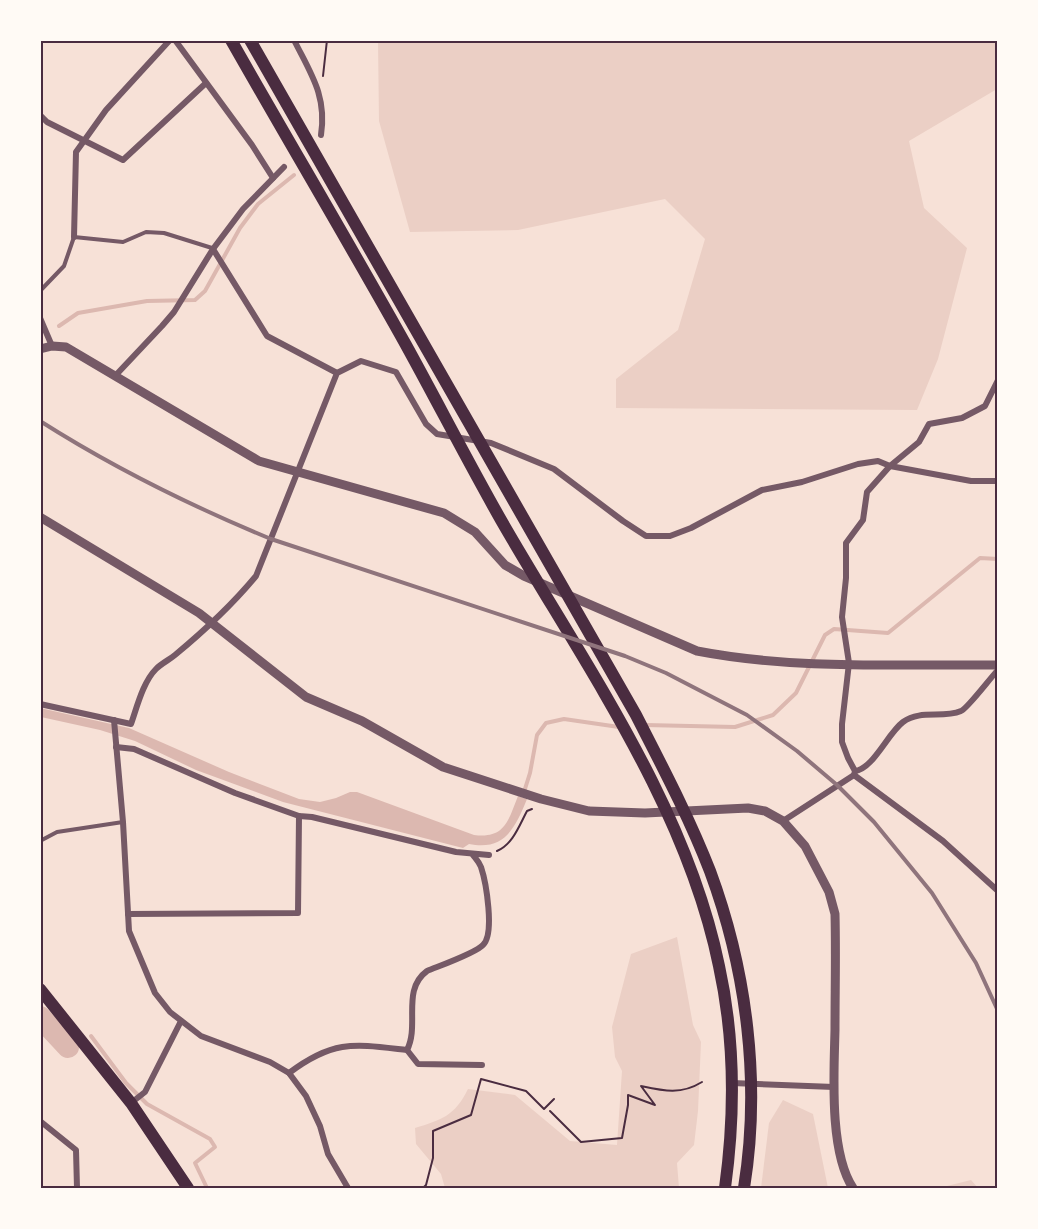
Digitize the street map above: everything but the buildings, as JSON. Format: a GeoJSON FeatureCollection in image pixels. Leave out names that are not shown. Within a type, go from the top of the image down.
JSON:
{"type":"FeatureCollection","features":[{"type":"Feature","properties":{"kind":"main road"},"geometry":{"type":"LineString","coordinates":[[231,40],[405,343],[500,518],[636,751],[681,846],[710,929],[720,967],[726,1006],[732,1083],[730,1153],[725,1188]]}},
{"type":"Feature","properties":{"kind":"main road"},"geometry":{"type":"LineString","coordinates":[[250,40],[641,724],[689,821],[710,872],[741,984],[751,1084],[749,1159],[744,1188]]}},
{"type":"Feature","properties":{"kind":"main road"},"geometry":{"type":"LineString","coordinates":[[42,993],[131,1103],[188,1188]]}},
{"type":"Feature","properties":{"kind":"street"},"geometry":{"type":"LineString","coordinates":[[74,237],[76,152],[106,110],[170,40]]}},
{"type":"Feature","properties":{"kind":"street"},"geometry":{"type":"LineString","coordinates":[[175,40],[252,145],[273,178]]}},
{"type":"Feature","properties":{"kind":"street"},"geometry":{"type":"LineString","coordinates":[[294,40],[321,94],[323,120],[321,135]]}},
{"type":"Feature","properties":{"kind":"street"},"geometry":{"type":"LineString","coordinates":[[40,115],[47,123],[123,160],[206,83]]}},
{"type":"Feature","properties":{"kind":"street"},"geometry":{"type":"LineString","coordinates":[[115,376],[168,319],[213,249],[243,209],[284,167]]}},
{"type":"Feature","properties":{"kind":"street"},"geometry":{"type":"LineString","coordinates":[[213,249],[267,336],[337,373]]}},
{"type":"Feature","properties":{"kind":"street"},"geometry":{"type":"LineString","coordinates":[[40,318],[52,346]]}},
{"type":"Feature","properties":{"kind":"street"},"geometry":{"type":"LineString","coordinates":[[40,349],[52,346],[66,347],[259,461],[444,513],[475,532],[506,565],[524,576],[697,651],[728,657],[794,662],[998,665]]}},
{"type":"Feature","properties":{"kind":"street"},"geometry":{"type":"LineString","coordinates":[[40,704],[130,724],[155,670],[238,598],[256,576],[337,373],[361,361],[396,372],[426,424],[437,434],[491,443],[554,469],[646,536],[670,536],[691,528],[762,490],[802,482],[858,464],[878,462],[971,481],[998,481]]}},
{"type":"Feature","properties":{"kind":"street"},"geometry":{"type":"LineString","coordinates":[[998,380],[985,406],[963,418],[929,423],[919,442],[890,466],[867,492],[862,520],[846,543],[846,578],[842,617],[849,663],[842,742],[855,773],[943,841],[998,891]]}},
{"type":"Feature","properties":{"kind":"street"},"geometry":{"type":"LineString","coordinates":[[40,517],[212,622],[306,697],[362,721],[443,767],[539,798],[589,811],[645,813],[748,808],[765,811],[783,821],[805,846],[829,891],[835,914],[834,1087],[840,1154],[853,1188]]}},
{"type":"Feature","properties":{"kind":"street"},"geometry":{"type":"LineString","coordinates":[[783,821],[860,771],[903,722],[918,715],[952,714],[964,710],[998,670]]}},
{"type":"Feature","properties":{"kind":"street"},"geometry":{"type":"LineString","coordinates":[[114,721],[129,931],[155,993],[170,1012],[201,1036],[270,1062],[289,1073],[306,1096],[320,1126],[328,1154],[348,1188]]}},
{"type":"Feature","properties":{"kind":"street"},"geometry":{"type":"LineString","coordinates":[[116,745],[134,749],[235,793],[300,816],[473,855],[489,855]]}},
{"type":"Feature","properties":{"kind":"street"},"geometry":{"type":"LineString","coordinates":[[128,914],[298,912],[300,816]]}},
{"type":"Feature","properties":{"kind":"street"},"geometry":{"type":"LineString","coordinates":[[407,1050],[412,1035],[413,993],[420,976],[483,946],[488,937],[489,926],[483,877],[480,864],[473,855]]}},
{"type":"Feature","properties":{"kind":"street"},"geometry":{"type":"LineString","coordinates":[[131,1103],[145,1092],[181,1021]]}},
{"type":"Feature","properties":{"kind":"street"},"geometry":{"type":"LineString","coordinates":[[289,1073],[316,1056],[348,1044],[407,1050],[418,1064],[482,1065]]}},
{"type":"Feature","properties":{"kind":"street"},"geometry":{"type":"LineString","coordinates":[[732,1083],[834,1087]]}},
{"type":"Feature","properties":{"kind":"street"},"geometry":{"type":"LineString","coordinates":[[40,1121],[76,1150],[77,1188]]}},
{"type":"Feature","properties":{"kind":"lane"},"geometry":{"type":"LineString","coordinates":[[40,291],[64,266],[74,237],[123,242],[146,232],[164,233],[213,249]]}},
{"type":"Feature","properties":{"kind":"lane"},"geometry":{"type":"LineString","coordinates":[[40,841],[57,832],[123,822]]}},
{"type":"Feature","properties":{"kind":"path"},"geometry":{"type":"LineString","coordinates":[[321,94],[327,40]]}},
{"type":"Feature","properties":{"kind":"path"},"geometry":{"type":"LineString","coordinates":[[489,855],[503,848],[514,836],[526,811],[539,806],[539,798]]}},
{"type":"Feature","properties":{"kind":"path"},"geometry":{"type":"LineString","coordinates":[[423,1188],[426,1185],[433,1158],[433,1131],[471,1115],[481,1079],[525,1091],[544,1109],[554,1099]]}},
{"type":"Feature","properties":{"kind":"path"},"geometry":{"type":"LineString","coordinates":[[550,1111],[581,1142],[622,1138],[628,1095],[656,1105],[641,1086],[671,1092],[695,1087],[702,1082]]}},
{"type":"Feature","properties":{"kind":"shaded area"},"geometry":{"type":"Polygon","coordinates":[[[378,41],[997,41],[997,89],[909,141],[924,208],[967,248],[938,359],[917,410],[616,408],[616,379],[678,330],[705,239],[665,199],[518,230],[410,232],[379,121],[378,41]]]}},
{"type":"Feature","properties":{"kind":"shaded area"},"geometry":{"type":"Polygon","coordinates":[[[40,708],[129,728],[229,772],[299,799],[320,802],[350,792],[357,792],[474,835],[493,834],[499,831],[508,820],[518,796],[527,799],[513,828],[507,835],[492,844],[469,844],[463,848],[283,802],[196,770],[135,741],[100,730],[41,717],[40,708]]]}},
{"type":"Feature","properties":{"kind":"shaded area"},"geometry":{"type":"Polygon","coordinates":[[[677,937],[693,1025],[701,1042],[694,1145],[677,1163],[679,1188],[445,1188],[441,1174],[416,1144],[415,1128],[446,1116],[458,1105],[468,1089],[515,1095],[570,1141],[617,1145],[622,1071],[615,1057],[612,1027],[631,954],[677,937]]]}},
{"type":"Feature","properties":{"kind":"shaded area"},"geometry":{"type":"Polygon","coordinates":[[[783,1100],[813,1114],[828,1188],[761,1188],[769,1123],[783,1100]]]}},
{"type":"Feature","properties":{"kind":"shaded area"},"geometry":{"type":"Polygon","coordinates":[[[971,1180],[978,1188],[939,1188],[971,1180]]]}},
{"type":"Feature","properties":{"kind":"waterway"},"geometry":{"type":"LineString","coordinates":[[59,326],[78,313],[147,301],[195,300],[205,291],[240,228],[258,204],[294,175]]}},
{"type":"Feature","properties":{"kind":"waterway"},"geometry":{"type":"LineString","coordinates":[[645,725],[735,727],[773,715],[796,693],[825,635],[834,629],[888,633],[980,558],[998,559]]}},
{"type":"Feature","properties":{"kind":"waterway"},"geometry":{"type":"LineString","coordinates":[[524,792],[537,735],[546,723],[564,719],[619,727]]}},
{"type":"Feature","properties":{"kind":"waterway"},"geometry":{"type":"LineString","coordinates":[[40,1017],[68,1047]]}},
{"type":"Feature","properties":{"kind":"waterway"},"geometry":{"type":"LineString","coordinates":[[91,1036],[126,1083],[147,1104],[210,1139],[215,1147],[195,1163],[207,1188]]}},
{"type":"Feature","properties":{"kind":"railway"},"geometry":{"type":"LineString","coordinates":[[40,421],[96,455],[153,485],[271,539],[625,656],[666,673],[747,715],[797,751],[837,785],[874,822],[932,893],[976,963],[998,1011]]}}]}
